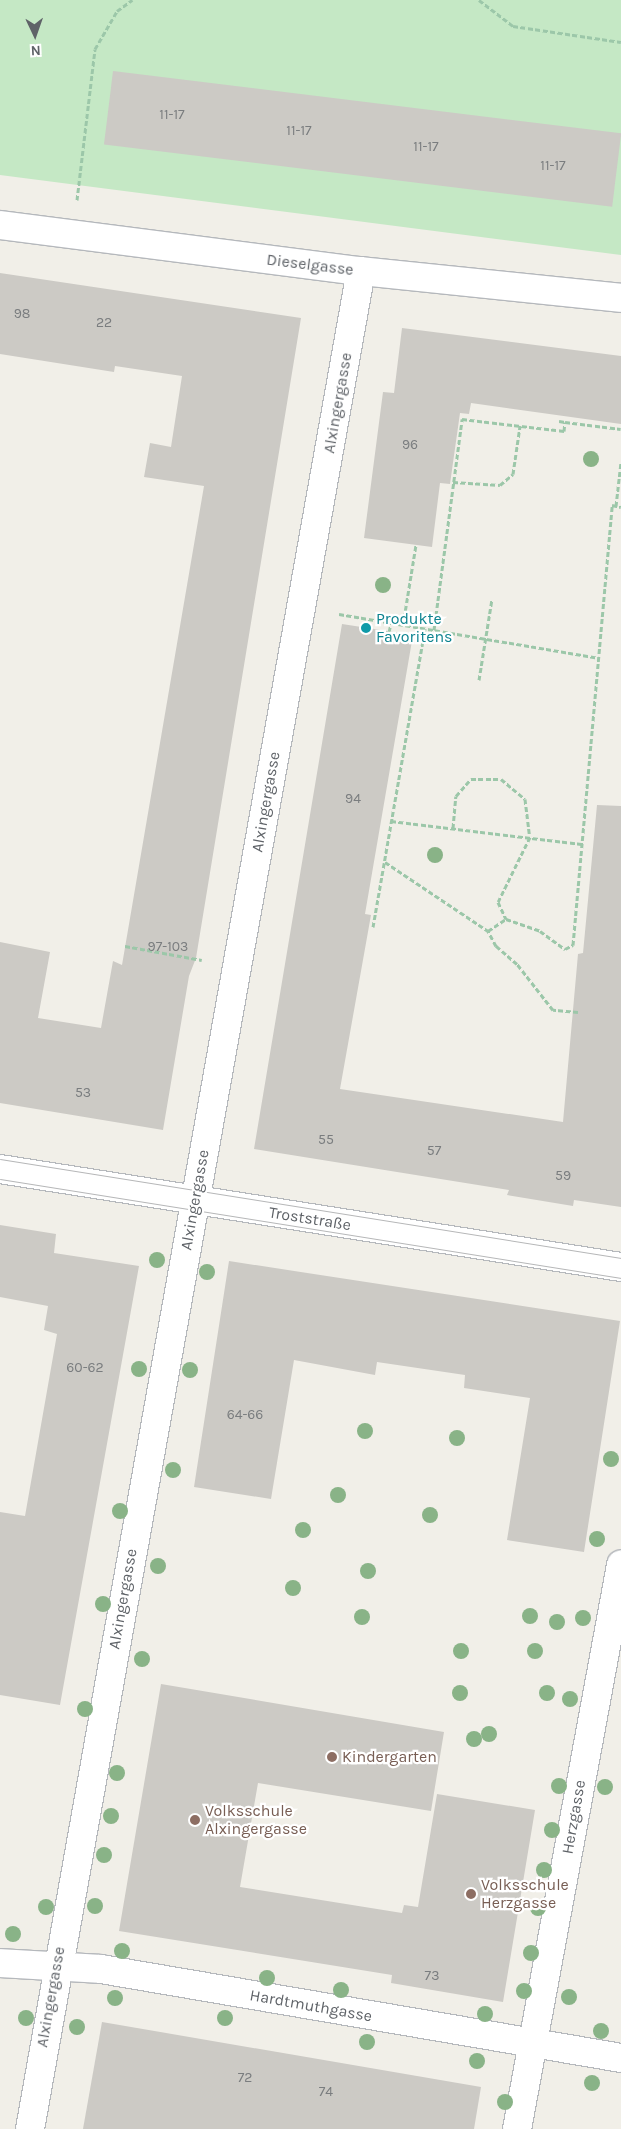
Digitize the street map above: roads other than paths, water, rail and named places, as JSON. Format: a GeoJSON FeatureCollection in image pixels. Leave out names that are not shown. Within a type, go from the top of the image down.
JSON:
{"type":"FeatureCollection","features":[{"type":"Feature","properties":{"kind":"street","name":"Dieselgasse"},"geometry":{"type":"LineString","coordinates":[[0,225],[361,272],[621,298]]}},
{"type":"Feature","properties":{"kind":"street","name":"Alxingergasse"},"geometry":{"type":"LineString","coordinates":[[30,2129],[56,1967],[361,272]]}},
{"type":"Feature","properties":{"kind":"street","name":"Troststraße"},"geometry":{"type":"LineString","coordinates":[[0,1169],[621,1267]]}},
{"type":"Feature","properties":{"kind":"street","name":"Herzgasse"},"geometry":{"type":"LineString","coordinates":[[517,2129],[621,1565]]}},
{"type":"Feature","properties":{"kind":"street","name":"Hardtmuthgasse"},"geometry":{"type":"LineString","coordinates":[[0,1963],[101,1969],[621,2058]]}},
{"type":"Feature","properties":{"kind":"tram line"},"geometry":{"type":"LineString","coordinates":[[0,1159],[621,1258]]}},
{"type":"Feature","properties":{"kind":"tram line"},"geometry":{"type":"LineString","coordinates":[[0,1179],[621,1278]]}},
{"type":"Feature","properties":{"kind":"place","name":"Produkte Favoritens"},"geometry":{"type":"Point","coordinates":[366,628]}},
{"type":"Feature","properties":{"kind":"place","name":"Kindergarten"},"geometry":{"type":"Point","coordinates":[332,1757]}},
{"type":"Feature","properties":{"kind":"place","name":"Volksschule Alxingergasse"},"geometry":{"type":"Point","coordinates":[195,1820]}},
{"type":"Feature","properties":{"kind":"place","name":"Volksschule Herzgasse"},"geometry":{"type":"Point","coordinates":[471,1894]}}]}
